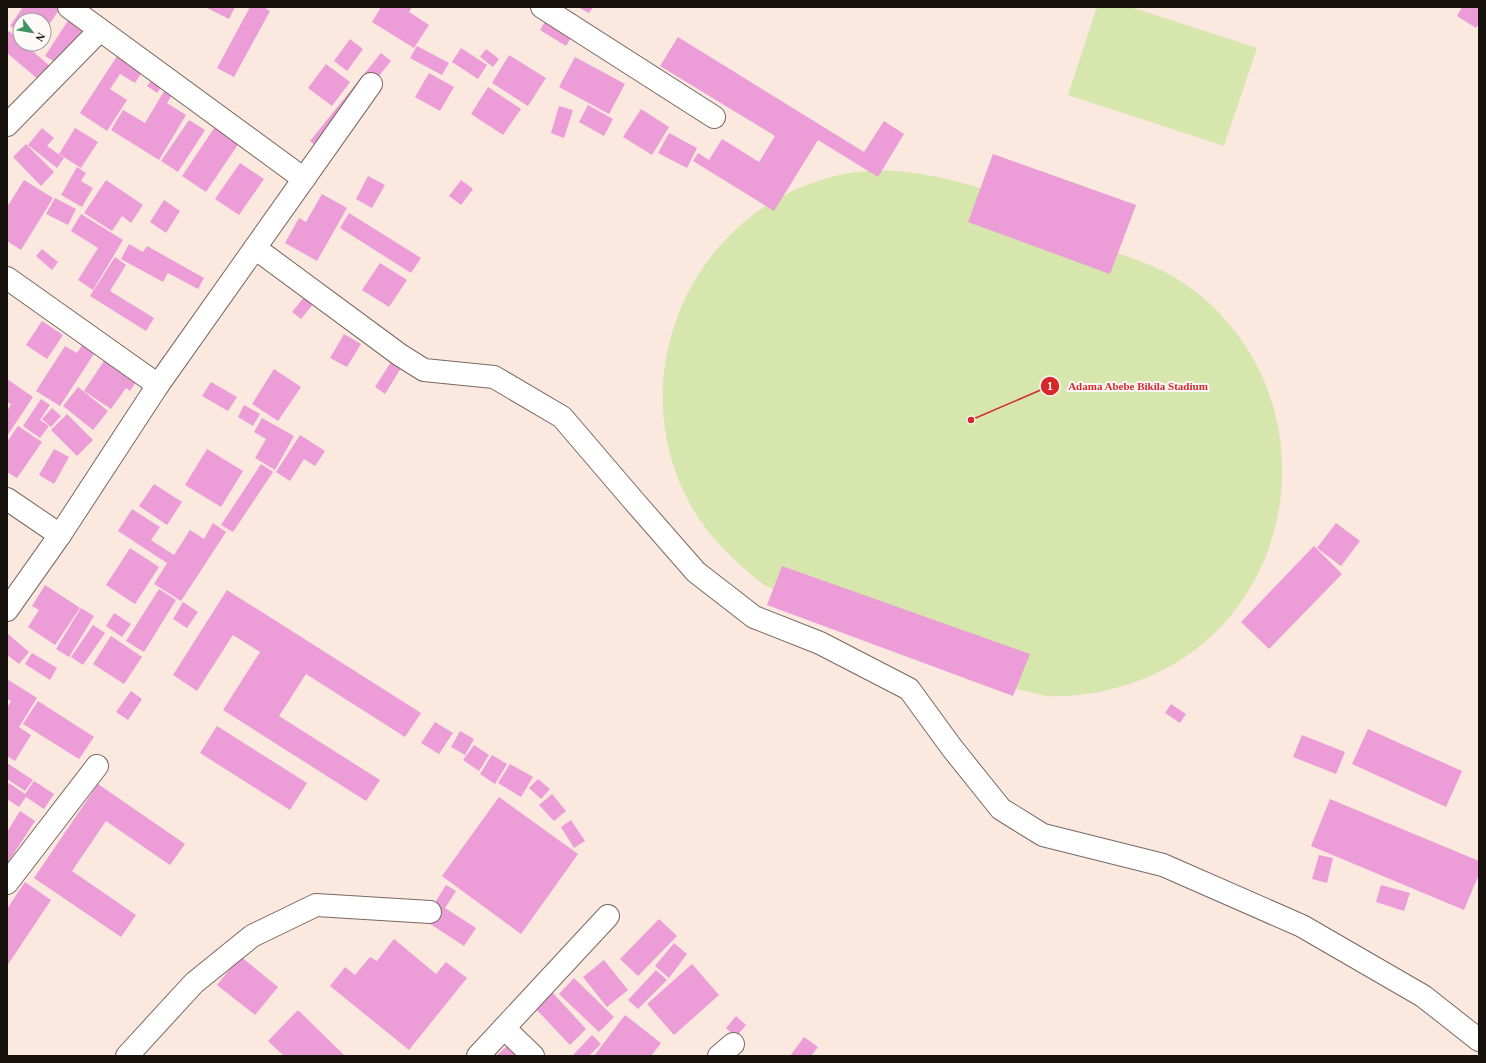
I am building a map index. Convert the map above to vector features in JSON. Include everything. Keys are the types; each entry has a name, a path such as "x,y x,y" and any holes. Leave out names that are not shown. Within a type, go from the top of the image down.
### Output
{"street":[{"path":"69,7 304,179"},
{"path":"542,7 714,117"},
{"path":"7,125 100,30"},
{"path":"7,610 60,535 158,385 371,84"},
{"path":"254,248 400,355 424,370 494,377 562,417 632,500 696,572 754,617 820,643 909,689 952,748 1001,809 1042,835 1163,865 1302,926 1422,996 1479,1040"},
{"path":"7,278 158,385"},
{"path":"7,499 60,535"},
{"path":"7,883 97,766"},
{"path":"127,1056 194,983 252,936 316,904 430,912"},
{"path":"478,1056 608,916"},
{"path":"504,1028 533,1056"}],"green space":[{"path":"1097,7 1131,7 1257,48 1224,146 1068,95"},
{"path":"993,154 1136,205 1118,253 1171,275 1209,302 1221,315 1255,362 1275,413 1282,467 1277,521 1259,572 1230,617 1189,654 1138,681 1101,692 1050,696 1016,689 764,585 733,559 698,518 691,506 670,455 663,402 668,350 684,301 711,257 747,220 792,191 844,174 862,171 896,171 930,175 981,188"}],"building":[{"path":"23,7 61,7 52,20 52,12 20,12"},
{"path":"205,7 235,7 229,19"},
{"path":"250,7 263,7 270,11 234,77 217,68"},
{"path":"381,7 412,7 409,12 429,25 414,48 372,22"},
{"path":"578,7 593,7 589,13"},
{"path":"1462,7 1479,7 1479,24 1476,28 1457,16"},
{"path":"551,11 578,26 566,46 540,30"},
{"path":"71,16 93,30 68,70 45,56 48,52 52,52 52,45"},
{"path":"9,31 12,34 12,52 33,52 56,71 45,85 7,53 7,34"},
{"path":"678,37 864,152 884,121 904,134 878,177 818,140 774,211 693,161 698,153 709,160 722,139 759,162 775,136 660,66"},
{"path":"350,39 363,49 347,71 334,61"},
{"path":"417,46 449,63 442,75 410,58"},
{"path":"461,48 487,65 478,79 452,62"},
{"path":"486,49 499,59 493,67 480,57"},
{"path":"121,50 146,66 135,83 120,74 110,89 127,100 107,131 80,113"},
{"path":"381,53 391,61 320,149 310,141"},
{"path":"509,55 546,78 528,106 492,83"},
{"path":"575,57 625,84 609,114 559,87"},
{"path":"326,64 350,82 332,106 308,88"},
{"path":"429,73 454,87 440,111 415,97"},
{"path":"156,74 166,80 157,93 147,86"},
{"path":"169,83 176,88 167,103 186,115 159,160 111,130 123,110 145,123"},
{"path":"488,87 521,109 503,135 471,114"},
{"path":"588,105 613,119 604,136 579,122"},
{"path":"559,106 573,110 564,138 551,133"},
{"path":"641,109 669,127 652,155 623,137"},
{"path":"189,120 205,130 178,172 161,161"},
{"path":"219,121 243,137 206,192 182,176"},
{"path":"42,128 54,138 47,146 64,158 57,168 28,145"},
{"path":"75,128 98,142 81,168 59,154"},
{"path":"669,133 697,148 687,168 658,153"},
{"path":"26,144 54,172 41,186 13,157"},
{"path":"993,154 1136,205 1110,274 968,222"},
{"path":"240,163 264,179 239,215 215,199"},
{"path":"77,167 86,173 81,181 93,188 82,207 61,195"},
{"path":"368,176 385,185 372,208 356,199"},
{"path":"24,180 53,198 21,250 7,241 7,207"},
{"path":"106,180 143,205 131,223 122,216 112,231 84,213"},
{"path":"461,180 473,189 461,205 449,196"},
{"path":"322,194 347,208 317,261 285,243 299,218 306,222"},
{"path":"55,198 76,209 68,225 46,214"},
{"path":"164,200 180,211 166,233 150,222"},
{"path":"349,213 421,258 411,273 340,228"},
{"path":"81,214 123,240 93,290 78,280 98,248 71,231"},
{"path":"129,244 143,252 147,246 204,278 198,289 168,273 163,282 121,259"},
{"path":"42,249 58,262 52,270 36,256"},
{"path":"115,257 126,265 110,291 154,318 146,331 90,296"},
{"path":"380,263 407,280 389,307 362,290"},
{"path":"305,296 314,303 301,319 292,312"},
{"path":"42,321 63,335 47,359 26,345"},
{"path":"91,332 103,340 60,406 36,391 65,346 77,353"},
{"path":"344,334 361,344 347,367 330,358"},
{"path":"114,346 146,367 130,391 126,388 111,409 84,391"},
{"path":"391,362 401,368 385,394 375,387"},
{"path":"274,369 301,387 278,421 252,404"},
{"path":"7,379 33,397 7,436 7,411 11,404 7,402"},
{"path":"211,382 237,397 228,411 202,396"},
{"path":"78,387 108,411 93,430 63,406"},
{"path":"41,399 50,405 40,420 49,426 40,438 23,426"},
{"path":"244,405 260,414 253,426 238,417"},
{"path":"52,408 61,416 51,427 42,419"},
{"path":"67,414 93,440 77,456 51,430"},
{"path":"262,418 294,436 275,470 255,458 266,439 254,432"},
{"path":"18,426 42,442 17,478 7,472 7,442"},
{"path":"300,435 325,451 315,466 304,459 290,481 276,472"},
{"path":"54,449 69,457 54,484 39,475"},
{"path":"207,449 243,471 221,507 185,485"},
{"path":"261,464 273,472 233,532 221,525"},
{"path":"154,484 182,502 167,525 139,506"},
{"path":"132,509 160,527 151,540 174,555 190,530 204,539 213,523 226,532 181,601 154,584 167,563 118,531"},
{"path":"1336,523 1360,541 1341,566 1317,548"},
{"path":"1314,546 1342,574 1269,649 1241,622"},
{"path":"130,548 159,567 135,604 106,585"},
{"path":"782,566 1030,654 1013,696 767,605"},
{"path":"45,585 80,608 55,645 28,627 39,610 32,606"},
{"path":"159,589 176,600 144,652 126,641"},
{"path":"227,590 421,713 405,737 306,674 279,716 380,780 366,801 223,710 260,652 233,635 197,691 173,675"},
{"path":"183,602 198,612 187,628 173,619"},
{"path":"81,608 94,616 69,657 56,649"},
{"path":"114,613 131,624 122,637 106,626"},
{"path":"93,625 105,633 83,665 71,657"},
{"path":"7,633 29,652 19,664 7,655"},
{"path":"111,636 142,657 124,684 93,664"},
{"path":"32,653 57,668 50,680 25,664"},
{"path":"7,679 37,698 19,727 31,735 15,761 7,756 7,708 11,701 7,699"},
{"path":"131,691 142,699 128,720 116,712"},
{"path":"38,701 94,737 79,759 23,724"},
{"path":"1171,704 1186,714 1180,723 1165,713"},
{"path":"435,722 453,733 439,754 421,743"},
{"path":"217,726 307,783 290,810 200,753"},
{"path":"1368,729 1462,771 1446,807 1352,764"},
{"path":"460,731 474,739 465,755 451,747"},
{"path":"1302,735 1345,752 1336,774 1293,757"},
{"path":"474,745 489,755 479,771 463,760"},
{"path":"492,755 507,764 495,784 480,774"},
{"path":"7,763 33,780 25,791 7,779"},
{"path":"510,764 533,777 521,797 498,783"},
{"path":"538,779 550,789 541,799 529,788"},
{"path":"34,781 54,794 44,809 26,797 19,807 7,799 7,785 9,783 25,794"},
{"path":"98,784 185,844 170,865 106,821 72,871 136,915 121,937 34,878"},
{"path":"552,794 566,811 554,821 539,805"},
{"path":"499,797 578,854 521,934 442,876"},
{"path":"1330,799 1479,861 1479,874 1464,910 1311,846"},
{"path":"20,811 35,821 7,864 7,832"},
{"path":"571,820 585,841 574,848 561,827"},
{"path":"1319,855 1333,858 1327,883 1312,879"},
{"path":"25,882 51,900 7,966 7,909"},
{"path":"446,885 456,891 445,908 476,928 464,946 424,920"},
{"path":"1381,885 1410,893 1404,911 1376,902"},
{"path":"659,919 677,936 638,976 620,959"},
{"path":"394,939 436,974 446,962 467,978 409,1050 330,986 345,967 355,975 370,957 377,961"},
{"path":"674,943 687,954 669,978 655,966"},
{"path":"240,956 278,987 255,1015 217,985"},
{"path":"604,960 628,990 607,1007 583,977"},
{"path":"692,964 719,995 674,1035 647,1004"},
{"path":"656,970 667,980 638,1009 628,1000"},
{"path":"574,978 614,1017 599,1032 559,994"},
{"path":"552,992 586,1029 570,1045 535,1008"},
{"path":"298,1010 345,1056 284,1056 268,1041"},
{"path":"625,1015 661,1043 651,1056 594,1056"},
{"path":"736,1016 746,1025 736,1037 726,1028"},
{"path":"592,1035 601,1044 589,1056 574,1056 573,1055"},
{"path":"804,1037 818,1047 811,1056 790,1056"},
{"path":"507,1046 516,1056 496,1056"}],"place":[{"name":"Adama Abebe Bikila Stadium","path":"971,420"}]}
